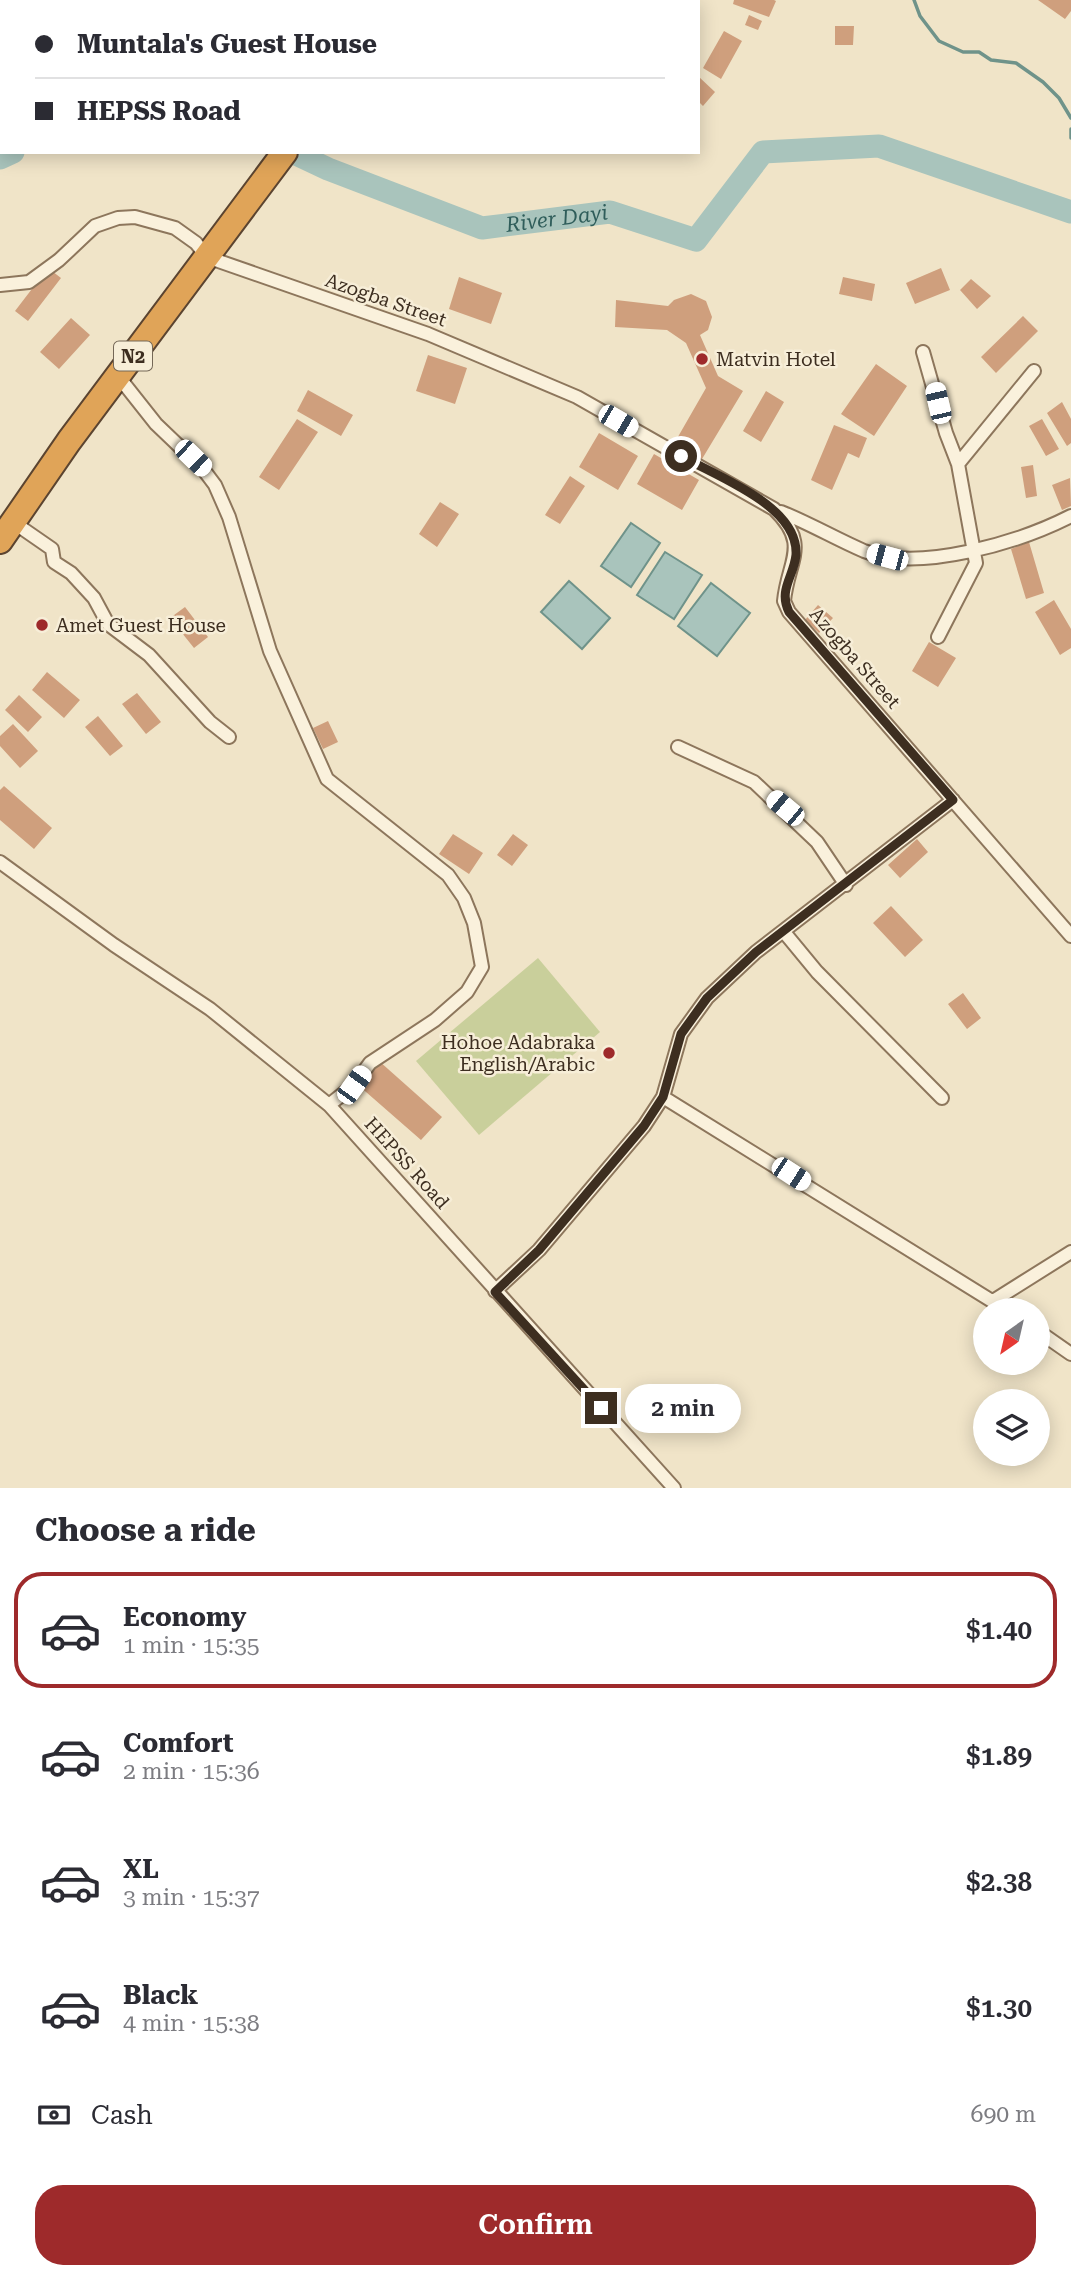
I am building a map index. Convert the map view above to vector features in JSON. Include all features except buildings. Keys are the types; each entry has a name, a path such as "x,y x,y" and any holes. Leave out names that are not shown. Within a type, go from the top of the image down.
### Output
{"highway":[{"name":"N2","path":"6,531 283,154"}],"street":[{"path":"0,285 29,282 59,260 95,226 118,218 135,217 175,228 197,243 206,257"},
{"name":"Azogba Street","path":"206,257 428,334 577,397 774,509 788,522 795,539 796,557 784,601 789,612 1071,936"},
{"path":"923,352 958,464 975,569 938,637"},
{"path":"958,464 1034,371"},
{"path":"118,376 156,424 204,469 215,485 229,517 270,651 327,779 448,875 464,898 474,923 482,968 467,992 435,1020 370,1063 354,1085 329,1105"},
{"path":"774,509 864,551 887,557 913,558 1003,545 1071,516"},
{"path":"6,531 52,549 54,562 71,573 94,598 108,624 149,655 210,722 229,737"},
{"path":"678,747 754,782 817,842 846,885"},
{"path":"495,1292 546,1242 616,1160 663,1097 681,1034 696,1012 727,977 953,800"},
{"name":"HEPSS Road","path":"0,862 114,945 210,1009 329,1105 674,1488"},
{"path":"784,932 817,972 942,1098"},
{"path":"663,1097 988,1298"},
{"path":"998,1298 1071,1252"},
{"path":"1050,1339 1071,1354"}],"green space":[{"path":"538,958 600,1032 479,1135 416,1061"}],"water":[{"path":"631,523 660,543 631,587 601,566"},
{"path":"665,552 702,575 674,619 637,595"},
{"path":"569,581 610,618 582,649 541,612"},
{"path":"711,583 750,613 717,656 678,626"}],"waterway":[{"path":"914,0 920,16 939,41 963,52 979,52 991,60 1016,63 1043,82 1059,98 1071,118"},
{"path":"1071,129 1071,138"},
{"name":"River Dayi","path":"296,154 328,169 482,228 610,212 696,240 763,152 879,146 1071,212"},
{"name":"River Dayi","path":"0,158 9,154"}],"place":[{"name":"Matvin Hotel","path":"702,359"},
{"name":"Amet Guest House","path":"42,625"},
{"name":"Hohoe Adabraka English/Arabic","path":"609,1053"}],"route":[{"path":"601,1408 495,1292 539,1250 644,1126 663,1097 681,1034 707,998 756,952 953,800 789,612 784,601 785,589 796,557 795,539 788,522 774,509 681,456"}]}
